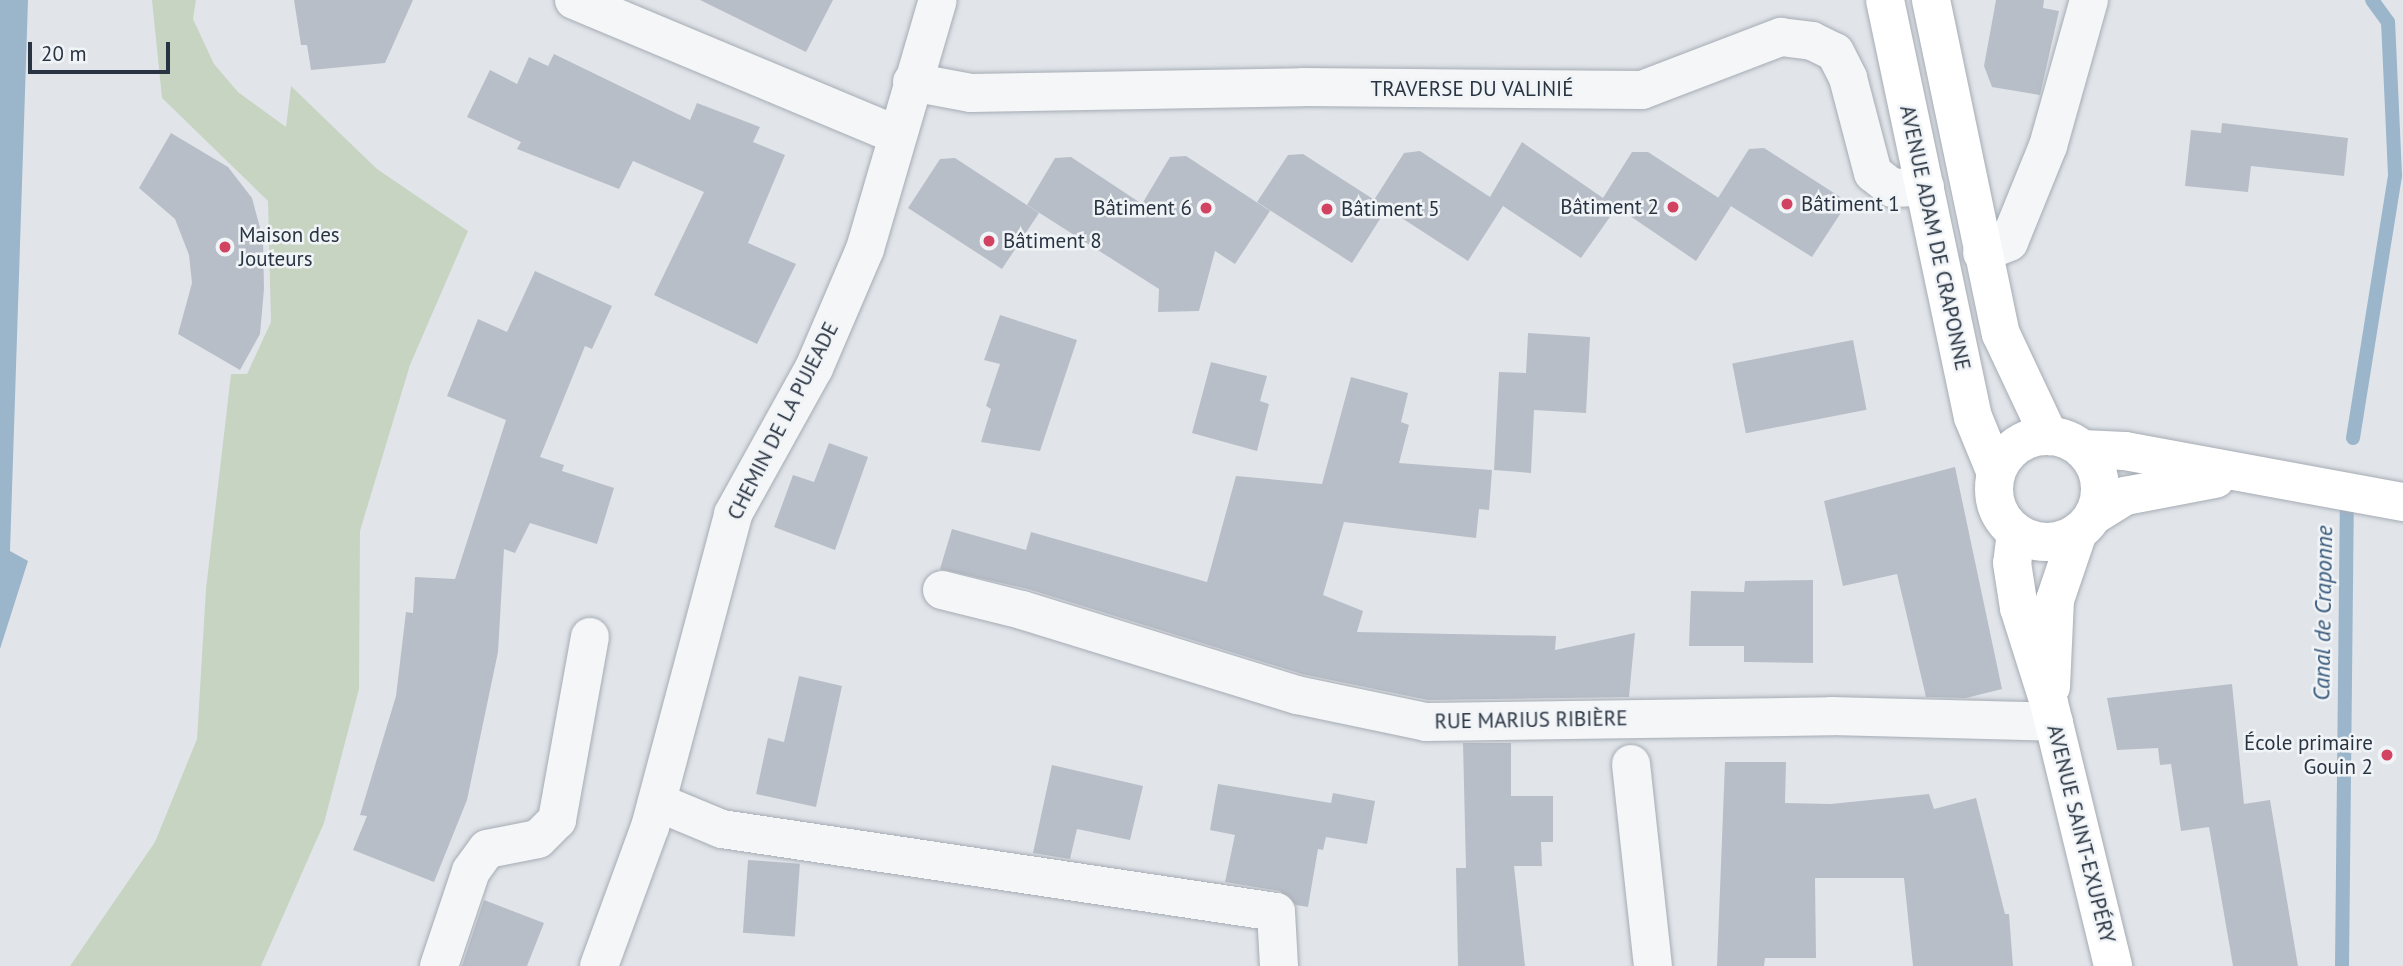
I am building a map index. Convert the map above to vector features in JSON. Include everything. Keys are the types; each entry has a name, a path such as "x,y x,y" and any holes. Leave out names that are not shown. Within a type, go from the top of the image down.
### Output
{"main road":[{"name":"AVENUE ADAM DE CRAPONNE","path":"1885,0 1973,417 1996,472"},
{"name":"AVENUE ADAM DE CRAPONNE","path":"1931,0 2001,334 2066,442"},
{"path":"2051,712 2055,600 2086,524 2100,481 2066,442"},
{"path":"2245,477 2175,483 2125,496 2086,524 2047,542 2016,533 1996,506 1996,472 2016,445 2066,442 2124,451 2245,477 2403,502"},
{"path":"2016,533 2011,563 2019,608 2051,712"},
{"name":"AVENUE SAINT-EXUPÉRY","path":"2051,712 2113,966"}],"street":[{"path":"574,0 897,135"},
{"name":"CHEMIN DE LA PUJEADE","path":"599,966 657,802 733,514 814,368 865,249 938,0"},
{"path":"1982,253 2009,242 2048,146 2089,0"},
{"name":"TRAVERSE DU VALINIÉ","path":"912,82 971,93 1303,87 1642,90 1781,37 1812,41 1835,52 1847,78 1873,173 1892,188 1925,187"},
{"name":"RUE MARIUS RIBIÈRE","path":"942,590 1022,610 1297,695 1426,722 2051,712"},
{"path":"439,966 471,872 487,849 538,839 557,820 590,637"},
{"path":"1631,765 1653,966"},
{"path":"657,802 722,829 1276,912 1279,966"}],"green space":[{"path":"152,0 196,0 193,19 214,64 238,92 286,127 291,86 377,169 468,231 410,365 360,531 359,689 324,823 261,966 70,966 155,842 197,739 206,589 231,374 247,374 271,322 268,201 162,98"}],"water":[{"path":"0,0 28,0 10,551 28,561 0,649"}],"building":[{"path":"294,0 413,0 385,63 311,70 307,45 301,45"},
{"path":"700,0 833,0 806,52"},
{"path":"1996,0 2044,0 2043,8 2059,11 2040,95 1992,87 1984,66"},
{"path":"554,54 690,120 697,103 760,127 753,142 785,155 748,243 796,264 757,344 654,295 704,192 633,161 619,189 517,149 521,142 467,117 490,70 517,84 529,57 548,66"},
{"path":"2222,123 2348,138 2344,176 2251,166 2248,192 2185,186 2191,130 2221,133"},
{"name":"Maison des Jouteurs","path":"171,133 228,167 252,198 263,239 264,289 260,334 240,370 178,334 192,283 189,255 175,219 139,188"},
{"path":"1522,142 1603,198 1632,152 1648,152 1731,206 1696,261 1617,207 1581,258 1503,206 1468,261 1374,200 1404,153 1420,151 1490,197"},
{"name":"Bâtiment 1","path":"1764,148 1848,202 1812,257 1718,198 1749,149"},
{"name":"Bâtiment 5","path":"1303,154 1387,208 1352,263 1257,202 1288,155"},
{"path":"1186,156 1270,211 1235,264 1215,251 1199,311 1158,312 1159,289 1027,205 1055,158 1071,157 1142,204 1170,157"},
{"name":"Bâtiment 8","path":"955,158 1039,213 1002,269 908,208 940,159"},
{"path":"535,271 612,306 592,349 585,346 540,457 564,465 562,471 614,488 597,544 530,523 515,553 504,549 498,652 467,800 434,882 353,850 367,816 360,815 396,696 406,612 413,613 415,577 455,579 506,420 447,396 478,319 507,332"},
{"path":"1000,315 1077,340 1040,451 981,442 991,409 986,406 1000,364 984,360"},
{"path":"1528,333 1590,337 1586,413 1534,410 1531,473 1494,470 1499,372 1526,373"},
{"path":"1853,340 1867,410 1746,433 1732,363"},
{"path":"1211,362 1267,376 1260,401 1269,404 1257,451 1192,433"},
{"path":"1351,377 1408,393 1401,422 1409,425 1399,463 1492,470 1489,510 1479,509 1476,538 1344,522 1323,595 1363,611 1357,632 1556,636 1555,650 1635,633 1629,697 1428,700 1302,674 1028,589 940,569 952,529 1026,550 1031,532 1207,582 1236,476 1322,484"},
{"path":"829,443 868,457 835,550 774,527 793,475 814,482"},
{"path":"1955,467 2002,689 1966,698 1926,697 1897,574 1843,586 1824,501"},
{"path":"1813,580 1813,663 1744,662 1744,646 1689,646 1691,591 1744,592 1745,581"},
{"path":"799,676 842,686 816,807 756,794 768,738 784,742"},
{"path":"2232,684 2244,804 2270,800 2298,966 2233,966 2209,827 2181,831 2171,764 2160,765 2158,748 2117,750 2107,698"},
{"path":"1463,743 1511,743 1511,796 1553,796 1553,842 1541,842 1542,866 1514,866 1525,966 1458,966 1456,868 1466,868"},
{"path":"1725,762 1786,762 1785,803 1831,804 1929,794 1934,809 1976,798 2005,914 2009,914 2013,966 1913,966 1904,878 1815,878 1816,958 1765,958 1764,966 1717,966"},
{"path":"1052,765 1143,786 1130,840 1077,829 1070,859 1033,853"},
{"path":"1218,784 1331,803 1333,793 1375,801 1367,844 1326,837 1323,850 1318,849 1308,907 1296,905 1280,891 1225,882 1235,835 1210,830"},
{"path":"748,860 800,864 795,936 743,933"},
{"path":"484,900 544,923 527,966 462,966"}],"waterway":[{"name":"Canal de Craponne","path":"2353,438 2395,175 2388,22 2372,0"},
{"name":"Canal de Craponne","path":"2342,966 2347,512"}],"place":[{"name":"Bâtiment 1","path":"1787,204"},
{"name":"Bâtiment 2","path":"1673,207"},
{"name":"Bâtiment 6","path":"1206,208"},
{"name":"Bâtiment 5","path":"1327,209"},
{"name":"Bâtiment 8","path":"989,241"},
{"name":"Maison des Jouteurs","path":"225,247"},
{"name":"École primaire Gouin 2","path":"2387,755"}]}
